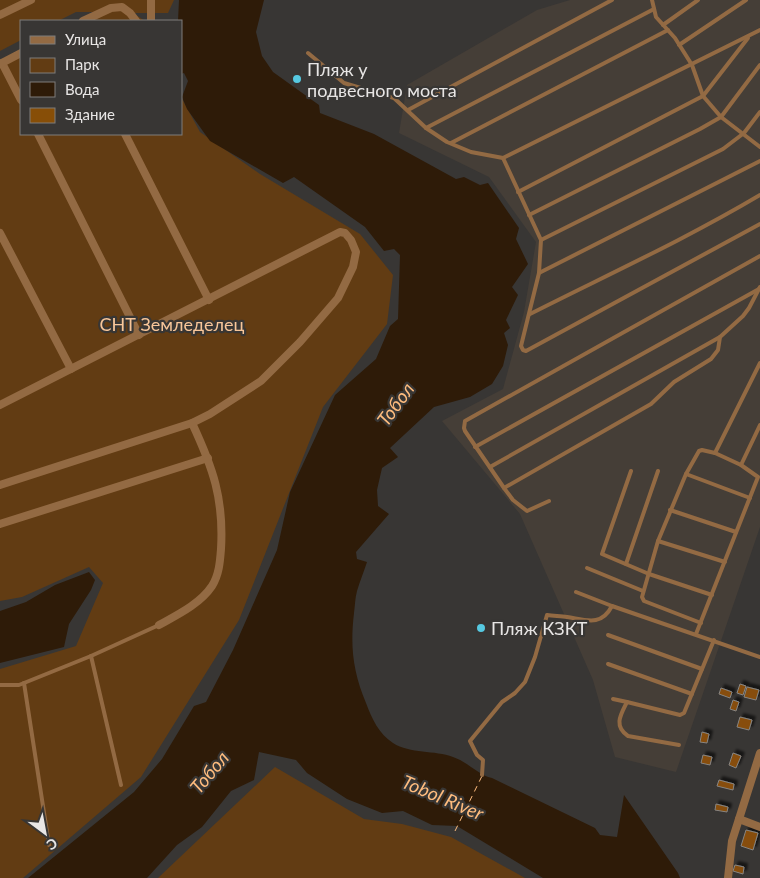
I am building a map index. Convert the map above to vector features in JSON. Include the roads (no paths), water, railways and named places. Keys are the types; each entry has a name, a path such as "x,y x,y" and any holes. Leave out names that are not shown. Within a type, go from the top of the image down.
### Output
{"street":[{"path":"0,15 30,0"},
{"path":"151,0 151,20"},
{"path":"84,20 111,8 122,7 135,20"},
{"path":"20,54 1,63 20,98"},
{"path":"39,135 139,335"},
{"path":"126,135 209,300"},
{"path":"0,485 192,423 210,414 261,381 300,342 338,298 346,284 355,260 356,252 354,245 345,233 340,232 209,300 1,403"},
{"path":"0,233 71,369"},
{"path":"159,624 199,600 212,586 220,567 222,518 218,496 208,458 192,423"},
{"path":"0,524 208,458"},
{"path":"728,878 732,841 760,752"},
{"path":"739,820 760,827"}],"lane":[{"path":"408,110 612,0"},
{"path":"652,0 656,17 668,30 692,65 703,96 721,117 760,147"},
{"path":"663,24 698,0"},
{"path":"679,45 746,0"},
{"path":"426,128 654,8"},
{"path":"450,144 668,30"},
{"path":"308,53 344,83 394,98 426,128 450,144 471,152 503,158 760,30"},
{"path":"518,192 703,96 749,36"},
{"path":"529,215 721,117 760,65"},
{"path":"541,240 723,149 744,134 760,112"},
{"path":"503,158 541,240 539,273 521,346 522,350 526,351 760,224"},
{"path":"539,273 760,161"},
{"path":"530,314 727,214 760,194"},
{"path":"549,501 527,511 513,500 475,447 464,428 465,421 760,256"},
{"path":"475,447 760,288"},
{"path":"490,467 720,337 743,316 760,288"},
{"path":"504,488 651,404 674,382 712,360 718,350 720,337"},
{"path":"715,453 760,363"},
{"path":"741,465 760,425"},
{"path":"696,634 701,623 758,477 741,465 715,453 702,450 686,474 670,510 658,541 642,596 644,600 701,623"},
{"path":"631,471 602,554 649,574 712,595"},
{"path":"626,564 658,471"},
{"path":"686,474 750,498"},
{"path":"670,510 736,532"},
{"path":"658,541 725,562"},
{"path":"587,568 643,591"},
{"path":"576,592 760,657"},
{"path":"482,775 483,760 477,754 470,741 502,702 515,693 525,682 535,657 547,615 568,617 587,622 603,617 612,606"},
{"path":"0,685 19,685 91,656 159,624"},
{"path":"608,635 702,669"},
{"path":"613,700 680,715 684,713 714,640"},
{"path":"91,656 121,785"},
{"path":"608,664 692,694"},
{"path":"24,683 49,845"},
{"path":"627,702 618,725 622,732 628,736 679,745"}],"water":[{"path":"179,0 264,0 256,32 262,56 273,72 319,105 320,113 374,134 456,179 464,177 480,185 488,183 519,228 516,239 528,264 512,287 518,295 506,320 510,328 504,333 508,345 503,366 492,384 470,397 434,407 390,448 398,457 382,468 377,490 378,506 389,514 356,552 357,559 367,562 355,599 352,637 355,670 376,726 393,743 407,749 446,755 458,759 482,774 595,828 600,835 617,837 624,795 680,878 543,878 457,826 432,825 403,811 382,813 347,799 307,773 296,760 259,752 254,780 231,791 202,827 177,845 147,878 28,878 134,792 162,759 194,706 206,702 233,650 277,550 290,492 335,395 376,359 390,326 398,319 400,255 394,249 384,251 365,227 294,177 283,183 210,141 187,109 182,97 188,81 184,73 182,74 182,20 178,20"},
{"path":"89,572 95,580 91,590 69,624 64,647 0,663 0,611 26,602 55,585"}],"place":[{"name":"Пляж у подвесного моста","path":"297,79"},
{"name":"Пляж КЗКТ","path":"481,628"}],"park label":[{"name":"СНТ Земледелец","path":"172,324"}],"water label":[{"name":"Тобол","path":"395,404"},
{"name":"Тобол","path":"209,772"},
{"name":"Tobol River","path":"443,797"}]}
